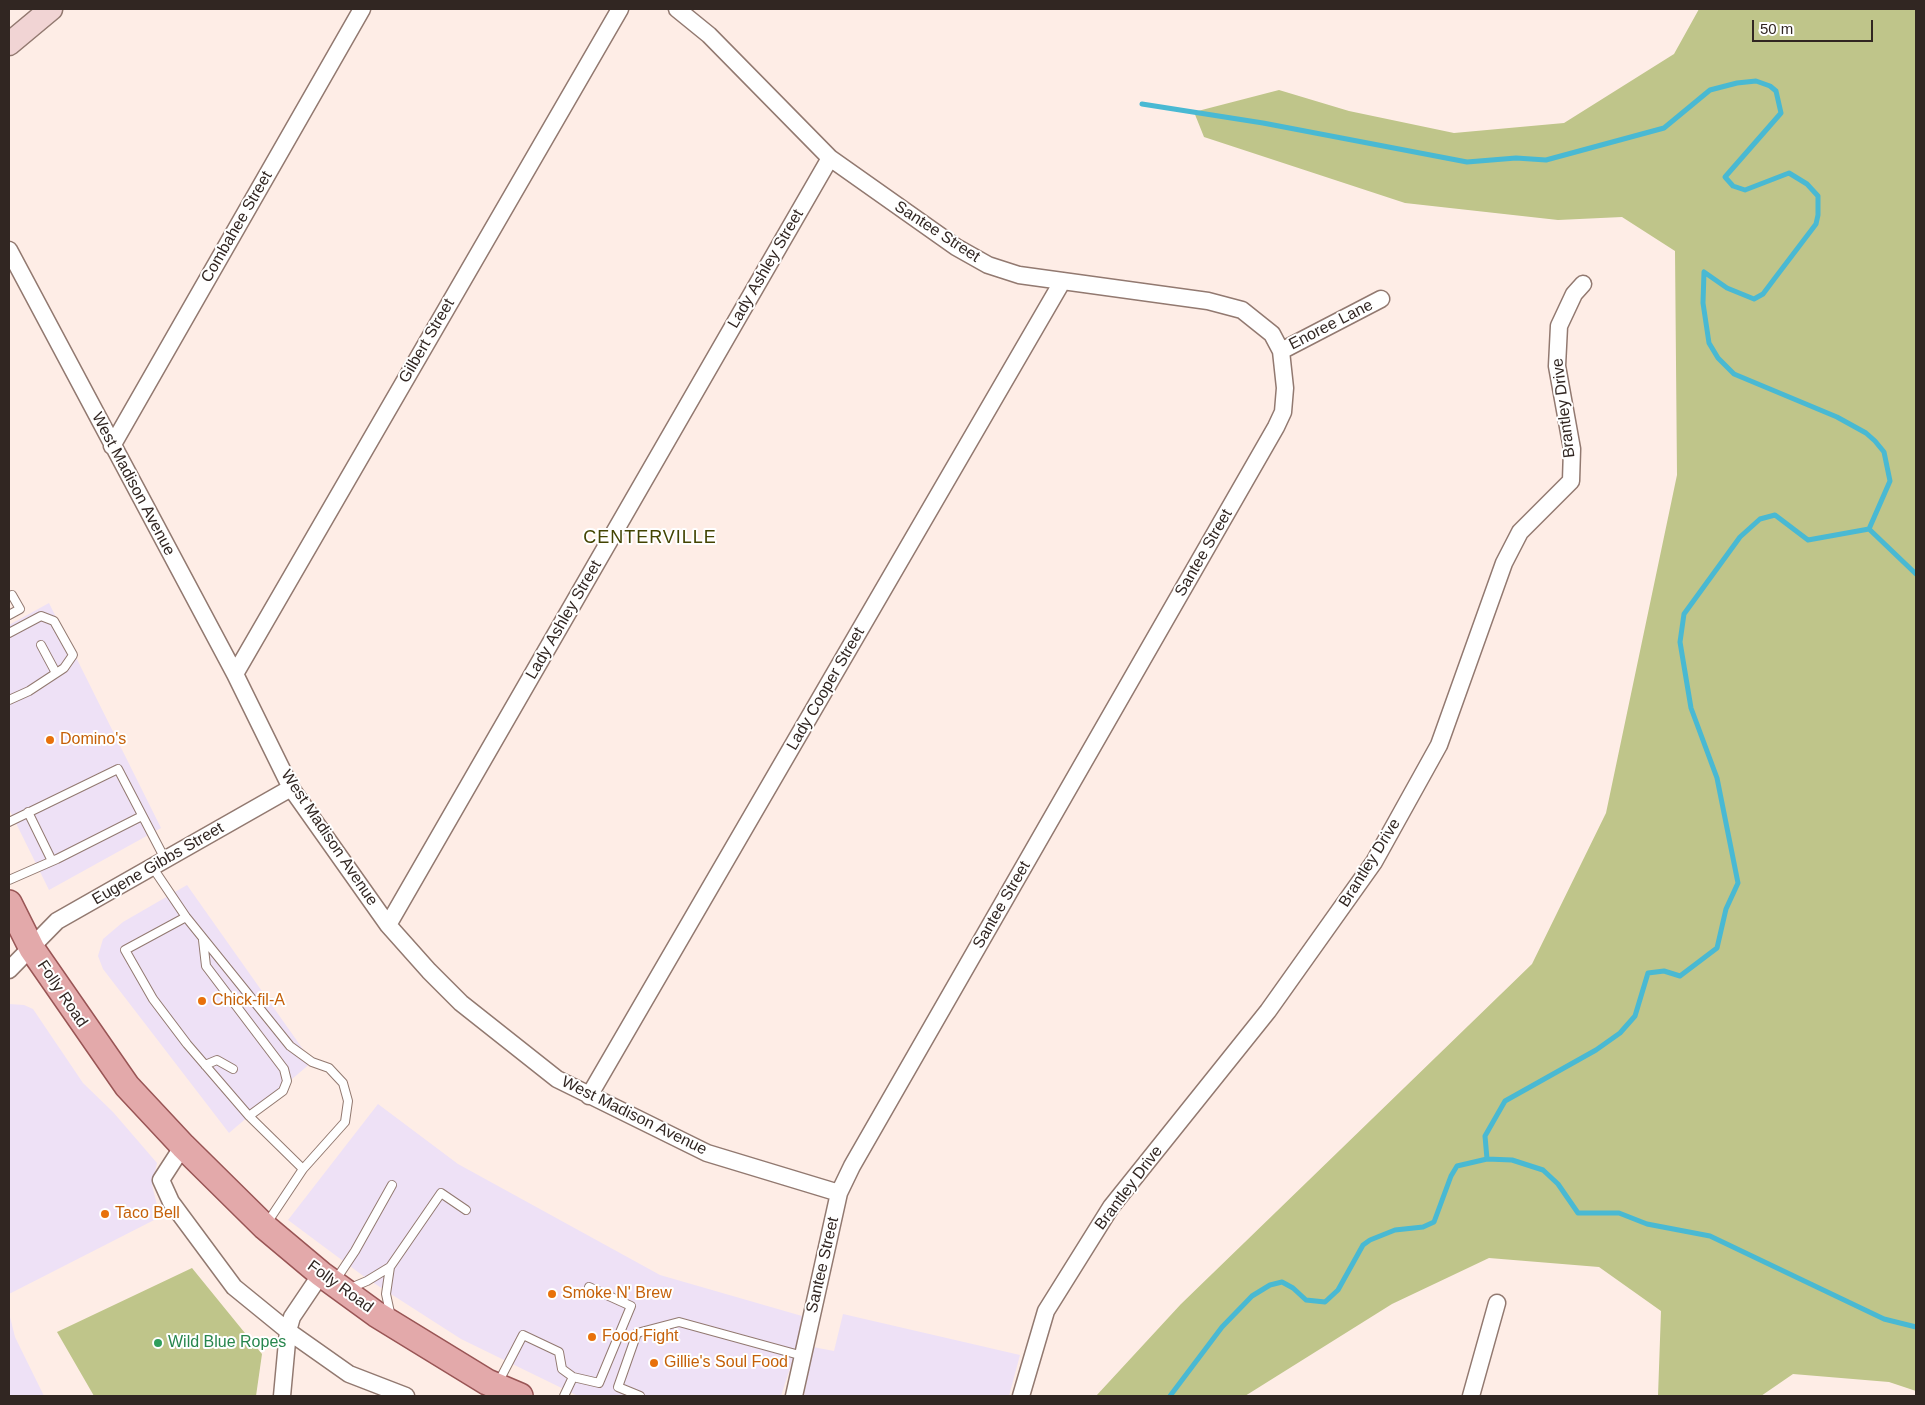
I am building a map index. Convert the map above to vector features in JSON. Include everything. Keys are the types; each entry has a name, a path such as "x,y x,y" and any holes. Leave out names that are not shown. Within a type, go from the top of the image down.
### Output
{"main road":[{"name":"Folly Road","path":"9,903 32,948 127,1086 183,1146 265,1226 333,1282 392,1324 443,1356 497,1386 520,1396"}],"street":[{"path":"9,44 52,9"},
{"name":"Combahee Street","path":"112,446 362,9"},
{"name":"Gilbert Street","path":"235,674 620,9"},
{"name":"Santee Street","path":"677,9 709,35 830,158 936,235 988,265 1018,275 1208,301 1242,310 1272,334 1280,351 1285,388 1283,412 1276,427 852,1166 839,1193 794,1396"},
{"name":"Lady Ashley Street","path":"388,925 830,158"},
{"name":"West Madison Avenue","path":"9,250 235,674 291,788 388,925 429,971 483,1022 557,1079 706,1154 839,1193"},
{"name":"Lady Cooper Street","path":"589,1096 1062,282"},
{"name":"Brantley Drive","path":"1022,1396 1046,1311 1111,1206 1268,1011 1363,878 1374,862 1438,745 1504,563 1520,532 1571,481 1572,449 1557,366 1559,326 1574,294 1583,284"},
{"name":"Enoree Lane","path":"1280,351 1381,299"},
{"name":"Eugene Gibbs Street","path":"9,970 57,921 291,788"},
{"path":"183,1146 161,1180 171,1202 234,1287 288,1331 350,1374 406,1396"},
{"path":"282,1396 288,1331 292,1316 333,1282"},
{"path":"1471,1396 1497,1303"}],"lane":[{"path":"9,615 20,609 12,595"},
{"path":"9,633 41,616 54,621 73,655 64,668 29,691 9,700"},
{"path":"41,645 56,673"},
{"path":"9,822 118,769 142,816 159,864 186,917 290,1046 312,1062 329,1068 343,1083 348,1101 345,1122 303,1169 265,1226"},
{"path":"28,812 52,861"},
{"path":"9,880 52,861 142,816"},
{"path":"186,917 125,950 152,999 249,1116 303,1169"},
{"path":"203,939 206,966 284,1070 287,1080 283,1091 264,1103 249,1116"},
{"path":"206,1065 217,1060 233,1069"},
{"path":"333,1282 356,1251 392,1185"},
{"path":"333,1282 368,1281 390,1267 441,1193 466,1210"},
{"path":"390,1267 386,1294 392,1324"},
{"path":"497,1386 523,1335 559,1352 562,1369 573,1378 599,1383 631,1306 589,1287"},
{"path":"640,1396 618,1387 636,1332 679,1322 803,1356"},
{"path":"564,1396 573,1378"}],"shaded area":[{"path":"49,603 161,828 49,890 9,809 9,625"},
{"path":"187,885 312,1062 229,1133 103,969 98,956 103,939 123,922"},
{"path":"9,1004 24,1005 33,1009 83,1083 113,1112 157,1163 152,1185 160,1217 9,1294"},
{"path":"378,1104 458,1164 660,1275 802,1316 799,1340 781,1396 578,1396 461,1339 366,1278 288,1220"},
{"path":"9,1313 15,1337 44,1396 9,1396"},
{"path":"843,1314 1020,1355 1009,1396 804,1396 813,1347 834,1351"}],"green space":[{"path":"1699,9 1916,9 1916,1391 1889,1382 1793,1374 1761,1396 1658,1396 1661,1311 1599,1267 1489,1258 1392,1304 1245,1396 1096,1396 1181,1304 1532,964 1606,813 1677,475 1675,251 1622,217 1558,220 1405,203 1204,137 1194,112 1279,90 1349,111 1454,133 1564,123 1674,54"},
{"name":"Wild Blue Ropes","path":"192,1268 262,1354 256,1396 94,1396 57,1332"}],"waterway":[{"path":"1142,104 1263,123 1467,162 1516,158 1546,160 1664,128 1710,90 1737,83 1756,81 1770,86 1776,91 1781,113 1725,177 1733,186 1745,190 1789,173 1807,184 1818,196 1816,224 1763,294 1754,299 1727,288 1704,272 1703,303 1709,343 1718,358 1734,374 1837,417 1866,433 1875,441 1884,452 1890,481 1869,529"},
{"path":"1487,1159 1485,1136 1505,1101 1596,1050 1620,1033 1635,1016 1648,973 1664,971 1680,976 1717,948 1726,909 1738,883 1717,778 1691,708 1680,642 1684,614 1740,537 1760,519 1775,515 1808,540 1869,529"},
{"path":"1869,529 1916,574"},
{"path":"1170,1396 1222,1327 1252,1296 1270,1285 1282,1282 1293,1288 1306,1300 1325,1302 1338,1290 1363,1245 1370,1240 1395,1230 1423,1227 1434,1222 1451,1176 1457,1166 1487,1159 1512,1160 1543,1170 1558,1184 1578,1213 1619,1213 1647,1224 1710,1236 1884,1319 1916,1327"}],"place":[{"name":"Domino's","path":"50,740"},
{"name":"Chick-fil-A","path":"202,1001"},
{"name":"Taco Bell","path":"105,1214"},
{"name":"Smoke N' Brew","path":"552,1294"},
{"name":"Food Fight","path":"592,1337"},
{"name":"Wild Blue Ropes","path":"158,1343"},
{"name":"Gillie's Soul Food","path":"654,1363"}],"district":[{"name":"CENTERVILLE","path":"650,538"}]}
